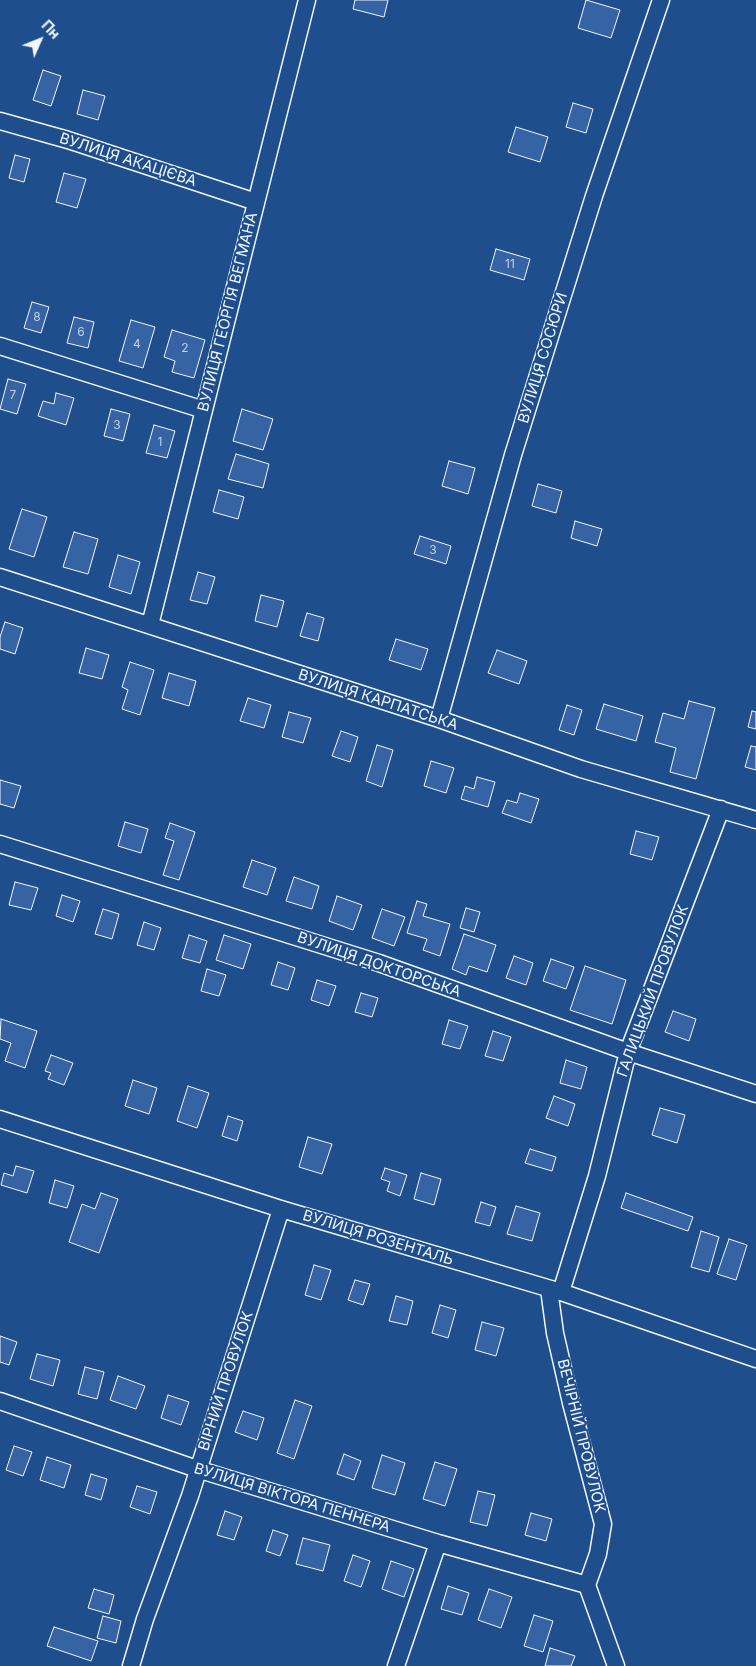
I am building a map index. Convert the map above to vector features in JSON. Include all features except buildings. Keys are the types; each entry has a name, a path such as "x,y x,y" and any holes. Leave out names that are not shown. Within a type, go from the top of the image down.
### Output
{"street":[{"name":"ВУЛИЦЯ ГЕОРГІЯ ВЕГМАНА","path":"150,625 307,0"},
{"name":"ВУЛИЦЯ СОСЮРИ","path":"438,719 513,455 594,196 661,0"},
{"name":"ВУЛИЦЯ АКАЦІЄВА","path":"0,121 68,140 256,202"},
{"path":"0,346 204,410"},
{"name":"ВУЛИЦЯ КАРПАТСЬКА","path":"0,577 438,719 581,769 756,820"},
{"name":"ГАЛИЦЬКИЙ ПРОВУЛОК","path":"555,1290 597,1176 628,1052 721,809"},
{"name":"ВУЛИЦЯ ДОКТОРСЬКА","path":"0,844 379,963 628,1052 756,1094"},
{"name":"ВУЛИЦЯ РОЗЕНТАЛЬ","path":"0,1119 281,1209 555,1290 756,1359"},
{"name":"ВІРНИЙ ПРОВУЛОК","path":"131,1666 281,1209"},
{"name":"ВЕЧІРНІЙ ПРОВУЛОК","path":"555,1290 555,1333 571,1403 603,1524 598,1554 586,1585"},
{"name":"ВУЛИЦЯ ВІКТОРА ПЕННЕРА","path":"0,1401 197,1469 438,1543 586,1585"},
{"path":"396,1666 438,1543"},
{"path":"586,1585 616,1666"}]}
